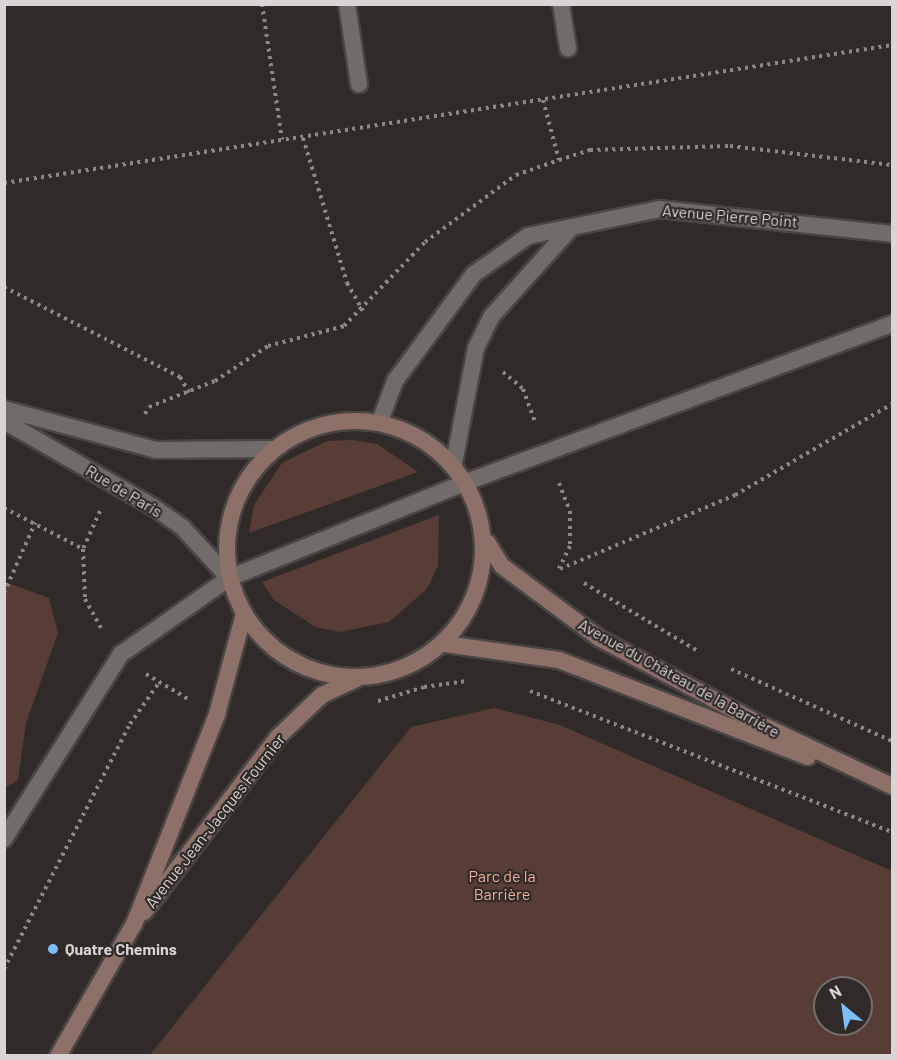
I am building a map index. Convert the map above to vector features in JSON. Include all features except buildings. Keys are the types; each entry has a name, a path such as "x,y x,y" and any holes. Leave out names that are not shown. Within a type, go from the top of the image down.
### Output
{"main road":[{"path":"454,463 418,434 380,421 350,418 322,423 272,449 242,487 227,538 230,578 244,614 266,642 290,660 318,672 356,678 403,670 445,644 477,595 486,542"},
{"name":"Avenue du Château de la Barrière","path":"454,463 486,542 502,566 598,638 760,724 892,787"},
{"name":"Avenue Jean-Jacques Fournier","path":"134,924 217,714 244,614"},
{"name":"Avenue du Château de la Barrière","path":"445,644 559,660 892,787"},
{"name":"Avenue Jean-Jacques Fournier","path":"58,1056 134,924 278,737 322,695 356,678"}],"street":[{"path":"347,4 359,84"},
{"path":"561,4 568,48"},
{"name":"Avenue Pierre Point","path":"380,421 395,381 474,273 528,237 659,209 892,234"},
{"path":"454,463 471,369 491,317 570,229"},
{"path":"4,839 121,654 230,578 464,483 892,324"},
{"path":"4,409 156,450 272,449"},
{"name":"Rue de Paris","path":"4,421 160,512 230,578"}],"path":[{"path":"262,4 282,141"},
{"path":"4,183 892,45"},
{"path":"543,100 559,160"},
{"path":"303,138 347,283 363,311"},
{"path":"4,286 180,377 190,394"},
{"path":"569,575 560,569 735,495 892,404"},
{"path":"4,508 83,549 104,501"},
{"path":"4,593 35,523"},
{"path":"579,581 707,657"},
{"path":"728,668 892,741"},
{"path":"371,704 424,687 473,681"},
{"path":"4,969 147,700 158,684 194,703"},
{"path":"523,688 892,832"}],"green space":[{"path":"352,440 377,444 418,472 249,533 254,505 282,463 327,441"},
{"path":"439,515 438,566 427,589 389,622 340,632 315,627 274,600 262,582"},
{"path":"5,582 49,598 58,633 26,723 18,780 5,788"},
{"name":"Parc de la Barrière","path":"494,708 560,725 892,871 892,1055 150,1055 411,727"}],"place":[{"name":"Quatre Chemins","path":"53,949"}]}
